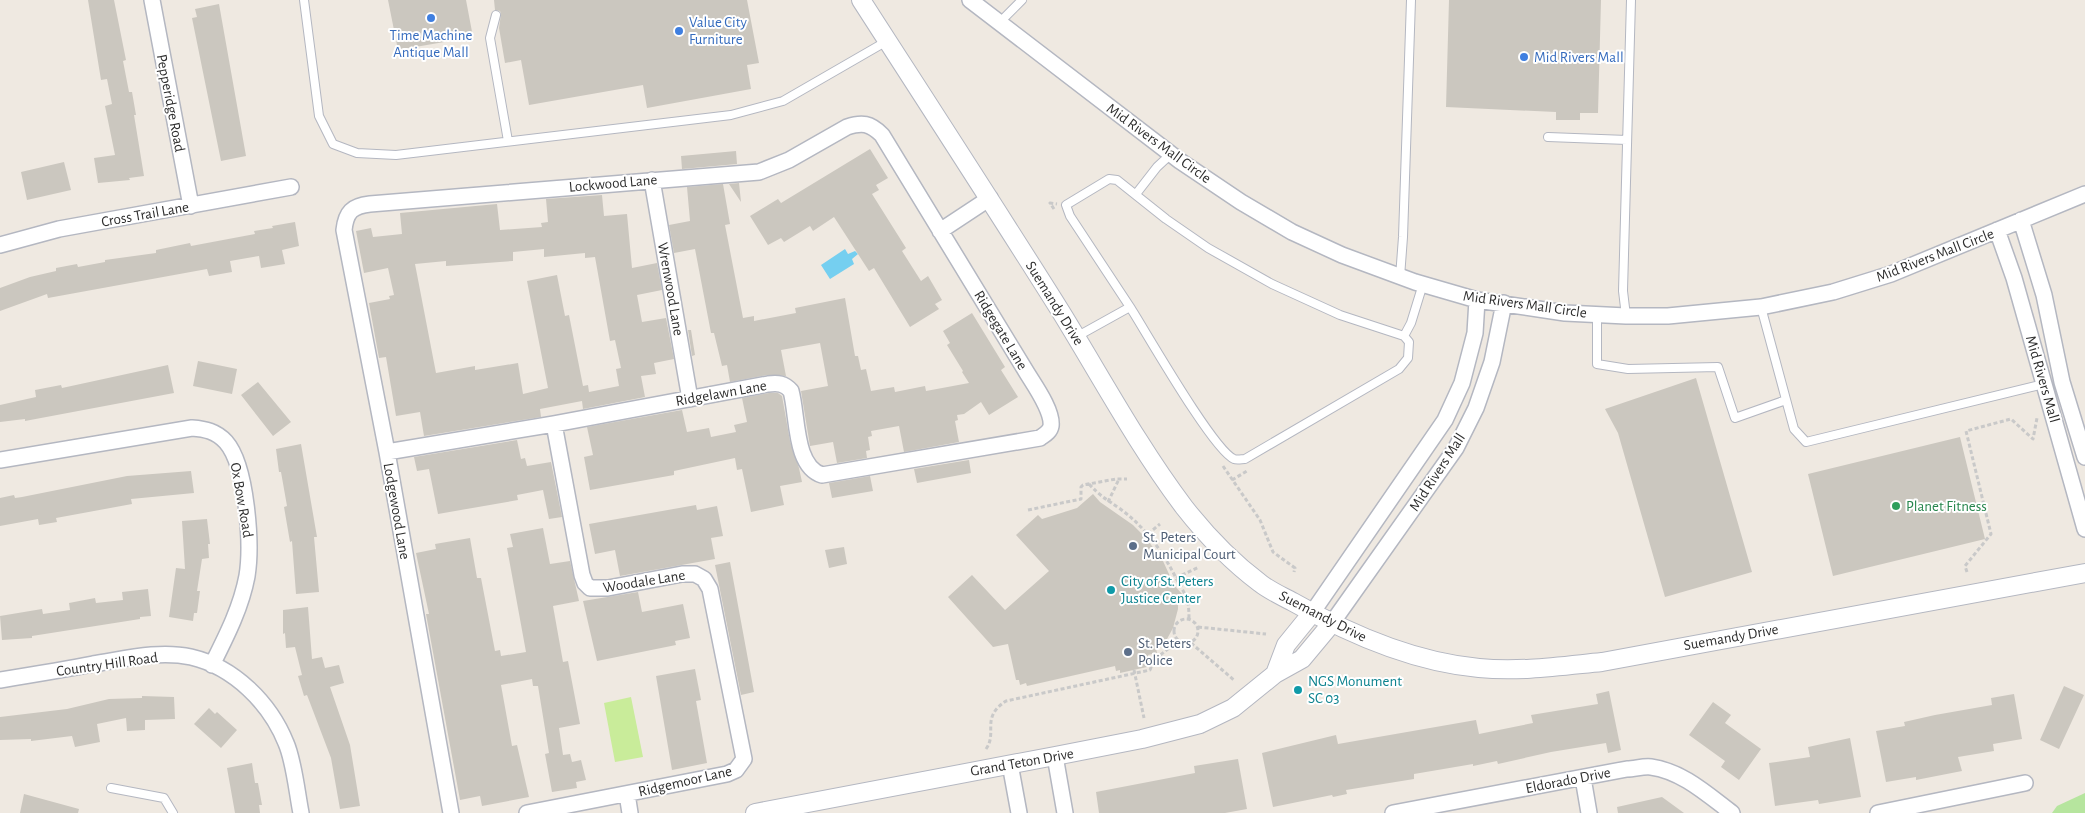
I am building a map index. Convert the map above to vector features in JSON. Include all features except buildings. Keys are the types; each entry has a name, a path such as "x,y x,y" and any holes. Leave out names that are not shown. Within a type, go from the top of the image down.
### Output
{"street":[{"name":"Pepperidge Road","path":"152,0 191,206"},
{"name":"Suemandy Drive","path":"861,0 990,198 1163,477 1190,514 1233,560 1262,584 1312,613 1369,641 1428,658 1480,668 1532,669 1602,662 2085,573"},
{"name":"Mid Rivers Mall Circle","path":"970,0 1171,154 1241,202 1292,232 1342,255 1400,277 1477,300 1566,313 1626,316 1696,315 1760,307 1833,292 1891,274 2085,194"},
{"name":"Lockwood Lane","path":"350,211 359,205 759,172 789,160 847,127 867,124"},
{"name":"Ridgegate Lane","path":"867,124 882,136 1041,396 1048,410 1051,426 1048,432"},
{"name":"Wrenwood Lane","path":"652,180 690,399"},
{"name":"Cross Trail Lane","path":"0,245 59,229 291,187"},
{"path":"940,231 990,198"},
{"name":"Lodgewood Lane","path":"350,211 345,219 344,230 387,452 451,813"},
{"name":"Mid Rivers Mall","path":"2021,220 2044,295 2062,382 2085,456"},
{"name":"Mid Rivers Mall","path":"1997,230 2014,278 2085,529"},
{"name":"Mid Rivers Mall","path":"1312,613 1445,420 1462,383 1475,333 1477,300"},
{"name":"Mid Rivers Mall","path":"1332,623 1456,448 1476,408 1486,381 1492,362 1504,303"},
{"name":"Ridgelawn Lane","path":"387,452 780,383 791,391 803,457 814,473 822,475 1040,438 1048,432"},
{"name":"Woodale Lane","path":"554,424 585,583 590,588 608,588 682,574 694,574 704,579 710,590 744,760 741,766"},
{"name":"Ox Bow Road","path":"0,460 192,428 205,429 216,434 226,442 233,452 239,472 248,519 250,548 247,577 238,611 212,665"},
{"name":"Grand Teton Drive","path":"1274,674 1286,645 1312,613"},
{"name":"Grand Teton Drive","path":"755,813 1142,739 1200,724 1233,708 1274,674 1302,659 1332,623"},
{"name":"Country Hill Road","path":"0,680 146,655 191,658 212,665 231,675 248,688 264,704 277,723 287,744 300,813"},
{"path":"1055,756 1065,813"},
{"path":"1010,764 1019,813"},
{"name":"Ridgemoor Lane","path":"527,813 727,774 741,766"},
{"name":"Eldorado Drive","path":"1393,813 1425,810 1583,778 1650,767 1684,779 1732,813"},
{"path":"1583,778 1589,813"},
{"path":"1878,813 2025,783"},
{"name":"Ridgemoor Lane","path":"627,794 630,813"}],"lane":[{"path":"304,0 319,116 333,144 356,153 396,155 731,115 783,101 887,41"},
{"path":"999,23 1022,0"},
{"path":"1400,277 1411,0"},
{"path":"1626,316 1623,291 1631,0"},
{"path":"496,15 490,38 508,141"},
{"path":"1548,137 1627,140"},
{"path":"1136,194 1157,167 1171,154"},
{"path":"1109,179 1117,180 1208,248 1272,284 1340,315 1404,336 1409,342 1408,358 1399,369 1245,459 1235,459 1223,450 1205,426 1130,307 1070,216 1066,205 1109,179"},
{"path":"1404,336 1411,323 1423,284"},
{"path":"1076,337 1130,307"},
{"path":"1760,307 1794,429 1806,442 2044,384"},
{"path":"1597,314 1597,364 1628,370 1718,367 1736,418 1786,400"},
{"path":"111,788 164,798 173,813"}],"path":[{"path":"1967,572 1965,566 1991,534 1966,431 2011,419 2033,439 2037,416"},
{"path":"1108,502 1119,478"},
{"path":"1028,510 1082,500 1081,487 1119,478 1127,479"},
{"path":"1089,484 1148,534 1164,555 1188,596 1189,619"},
{"path":"1143,538 1160,524"},
{"path":"1176,578 1199,567"},
{"path":"1235,681 1191,643 1178,641 1174,633 1176,624 1183,619 1189,619 1198,627 1266,634"},
{"path":"1191,643 1198,635 1198,627"},
{"path":"986,749 989,744 991,719 994,710 1006,701 1150,670 1154,660 1178,641"},
{"path":"1134,672 1144,718"}],"green space":[{"path":"631,697 643,757 615,762 604,703"},
{"path":"2085,793 2085,813 2052,813 2057,806"}],"water":[{"path":"845,249 848,254 855,251 858,254 852,259 854,264 830,279 821,265"}],"place":[{"name":"Time Machine Antique Mall","path":"431,18"},
{"name":"Value City Furniture","path":"679,31"},
{"name":"Mid Rivers Mall","path":"1524,57"},
{"name":"Planet Fitness","path":"1896,506"},
{"name":"St. Peters Municipal Court","path":"1133,546"},
{"name":"City of St. Peters Justice Center","path":"1111,590"},
{"name":"St. Peters Police","path":"1128,652"},
{"name":"NGS Monument SC 03","path":"1298,690"}]}
